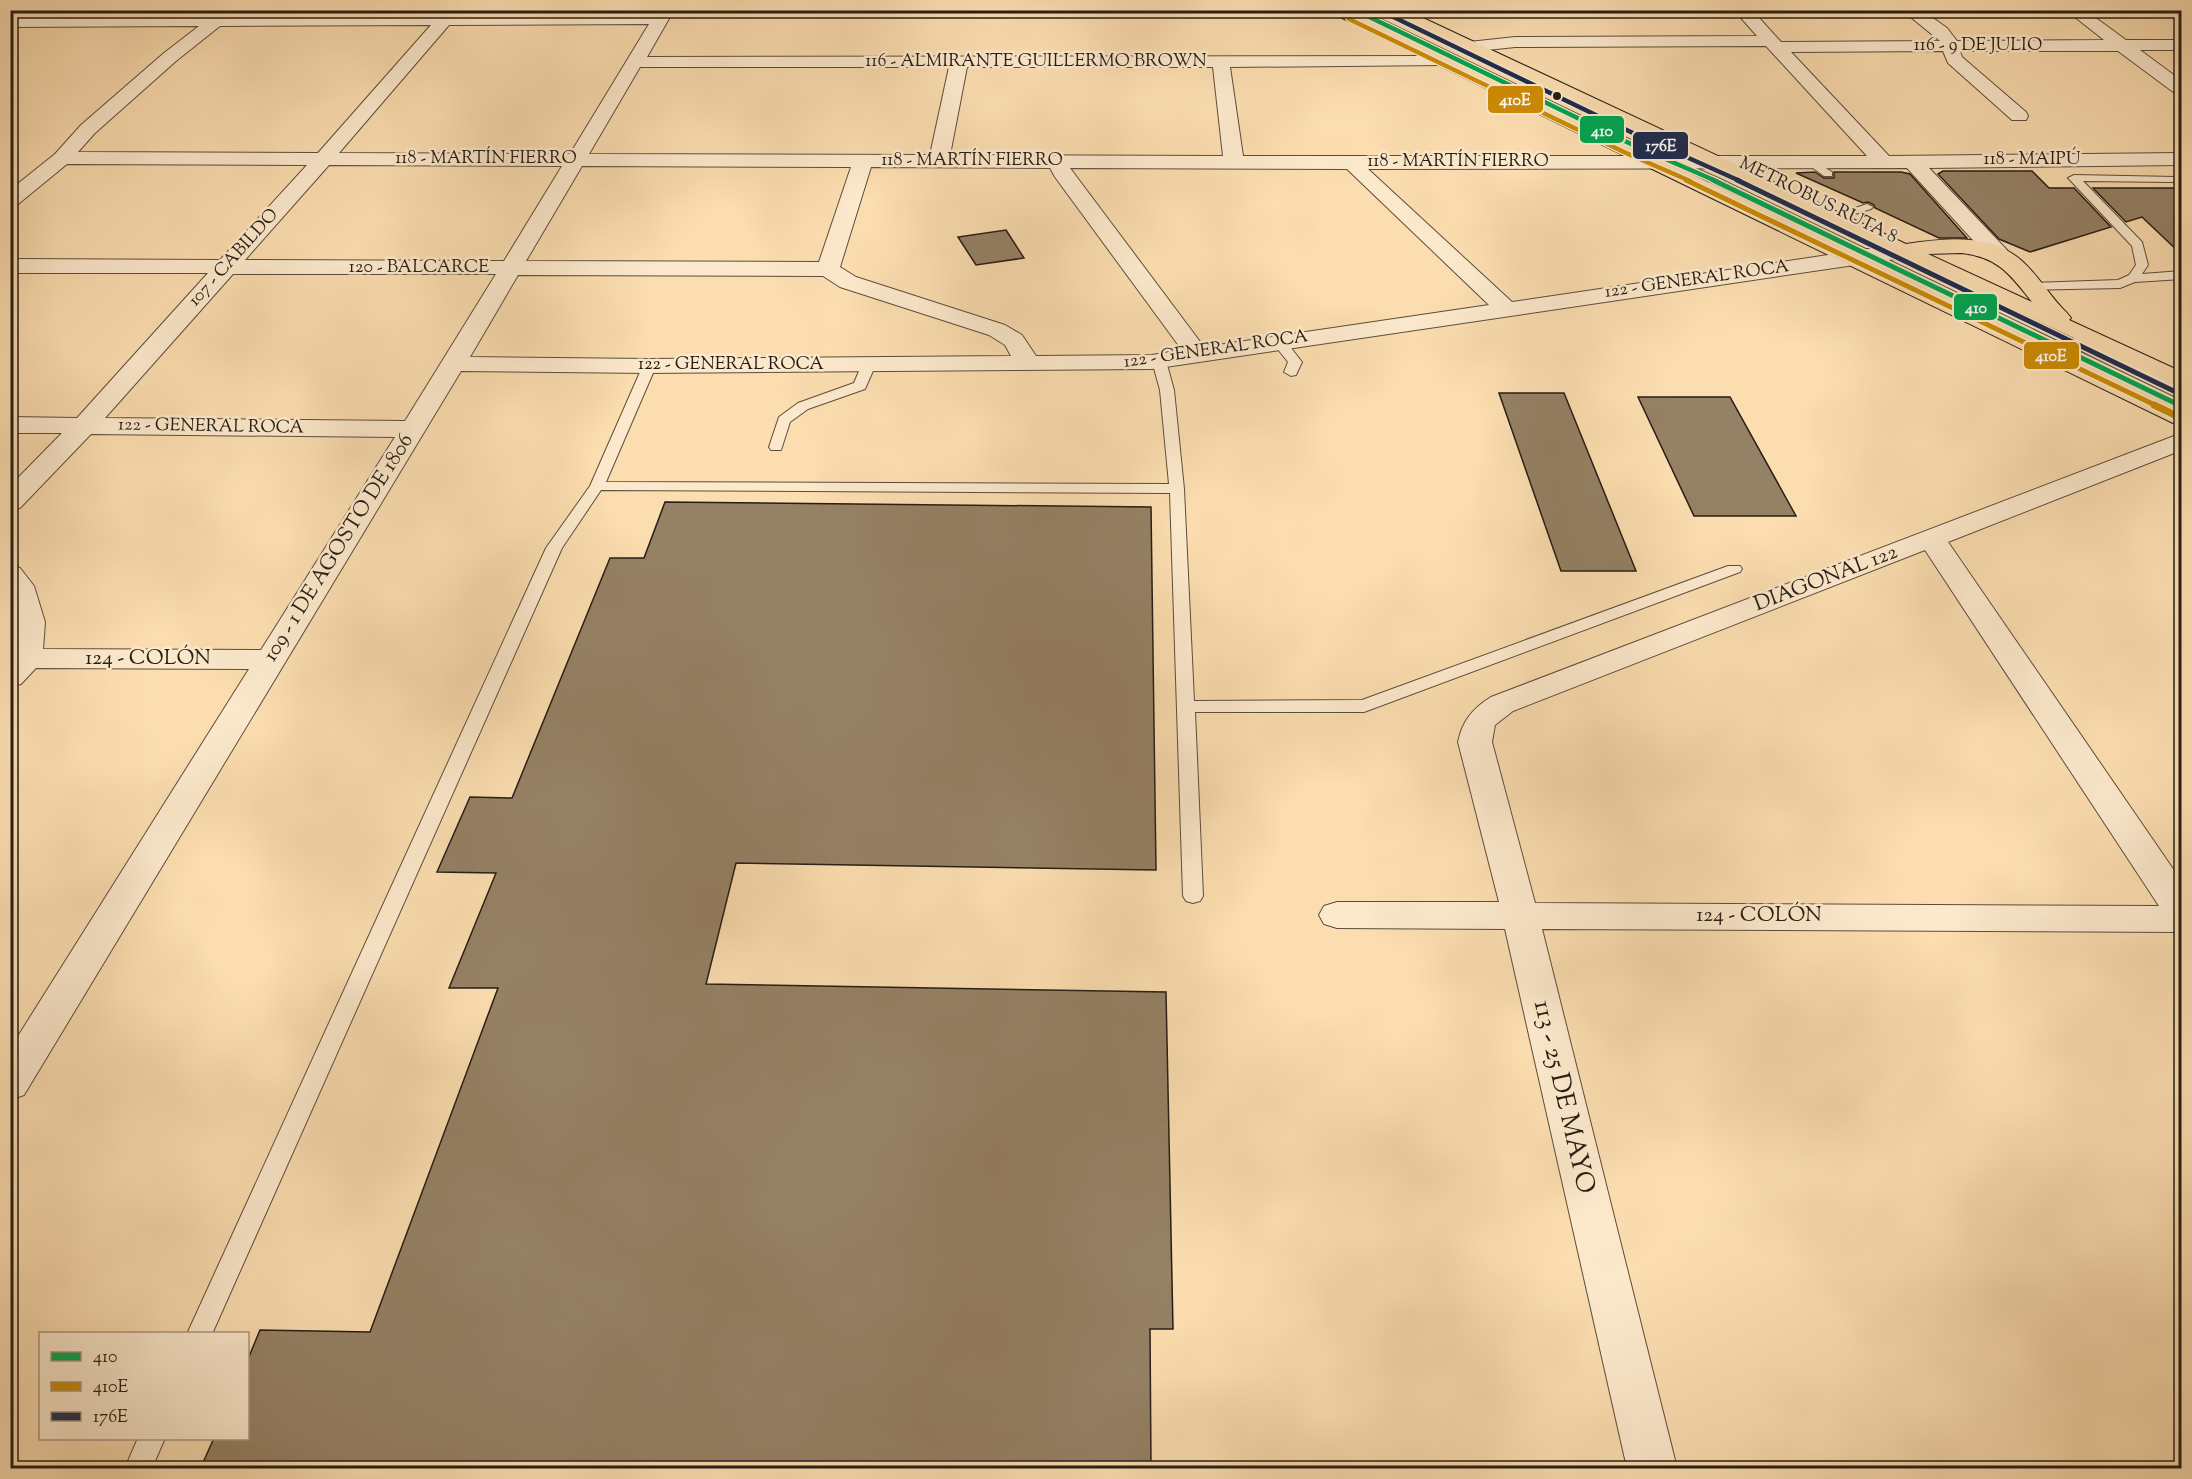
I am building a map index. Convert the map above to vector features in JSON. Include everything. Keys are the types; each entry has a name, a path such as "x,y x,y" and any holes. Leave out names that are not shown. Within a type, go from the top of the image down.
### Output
{"main road":[{"path":"1334,10 1651,162 1877,255 2074,331 2181,382"},
{"path":"1392,10 1832,218 1877,255 2180,438"},
{"path":"1877,255 1963,247 1999,255 2015,266 2055,315 2074,331"}],"street":[{"path":"1742,10 1882,161"},
{"path":"1910,10 1941,32 1948,40 1948,46 1954,58 2019,116"},
{"path":"2074,10 2181,90"},
{"name":"107 - CABILDO","path":"10,502 84,426 449,15"},
{"path":"10,22 224,16 663,15"},
{"name":"109 - 1 DE AGOSTO DE 1806","path":"10,1084 453,364 508,269 663,15"},
{"path":"10,201 62,158 88,129 170,57 224,16"},
{"path":"1469,47 1515,42 1773,44"},
{"name":"116 - 9 DE JULIO","path":"1773,44 2181,45"},
{"name":"116 - ALMIRANTE GUILLERMO BROWN","path":"634,62 1438,61"},
{"path":"939,160 960,62"},
{"path":"1221,62 1234,162"},
{"name":"118 - MARTÍN FIERRO","path":"62,158 1651,162 1821,169 1882,161"},
{"name":"118 - MAIPÚ","path":"1882,161 2181,159"},
{"path":"863,161 828,270 848,282 997,330 1014,340 1028,363"},
{"path":"1058,161 1062,172 1198,355"},
{"path":"1912,161 1999,255"},
{"path":"1353,162 1361,173 1505,308"},
{"name":"122 - GENERAL ROCA","path":"453,364 650,366 1159,361 1505,308 1877,255"},
{"name":"120 - BALCARCE","path":"10,266 828,270"},
{"name":"122 - GENERAL ROCA","path":"10,425 412,429"},
{"name":"DIAGONAL 122","path":"1477,726 1486,714 1502,704 1931,538 2180,438"},
{"path":"1931,538 2181,911"},
{"path":"10,574 19,586 30,622 19,668"},
{"name":"124 - COLÓN","path":"19,668 270,660"},
{"name":"113 - 25 DE MAYO","path":"1477,726 1475,742 1520,914 1652,1468"},
{"name":"124 - COLÓN","path":"1337,915 1520,914 2181,919"}],"lane":[{"name":"METROBUS RUTA 8","path":"1354,10 1675,163 2181,392"},
{"name":"METROBUS RUTA 8","path":"1374,10 1699,164 2181,407"},
{"path":"2133,278 2142,265 2138,245 2074,178 2172,179"},
{"path":"1832,218 1867,207"},
{"path":"2030,286 2106,286 2120,284 2133,278 2181,275"},
{"path":"1280,342 1295,362 1291,372"},
{"path":"1159,361 1167,390 1177,489 1193,896"},
{"path":"776,447 784,420 803,406 860,386 869,364"},
{"path":"200,1332 554,548 597,486 650,366"},
{"path":"597,486 1177,489"},
{"path":"1186,707 1364,706 1734,569"},
{"path":"138,1468 151,1440"}],"building":[{"path":"1943,171 2032,171 2049,188 2074,188 2111,227 2030,252 1999,239 1938,174"},
{"path":"1815,172 1824,178 1834,178 1834,172 1910,174 1967,238 1939,238 1875,208 1868,202 1863,203 1796,173"},
{"path":"2093,188 2181,188 2181,254 2142,217 2126,222"},
{"path":"1006,230 1024,258 976,265 958,237"},
{"path":"1499,393 1564,393 1636,571 1561,571"},
{"path":"1638,397 1730,397 1796,516 1694,516"},
{"path":"665,502 1151,507 1156,870 736,863 706,984 1166,992 1173,1329 1150,1329 1151,1468 201,1467 213,1440 249,1440 249,1357 260,1330 370,1332 498,988 449,988 496,873 437,872 470,797 512,798 610,558 644,558"}],"transit line":[{"name":"410","path":"1355,10 1631,144 1714,180 2182,407"},
{"name":"176E","path":"1379,10 1635,134 1719,171 2182,395"},
{"name":"410E","path":"1349,19 1626,153 1710,190 2177,416"}]}
